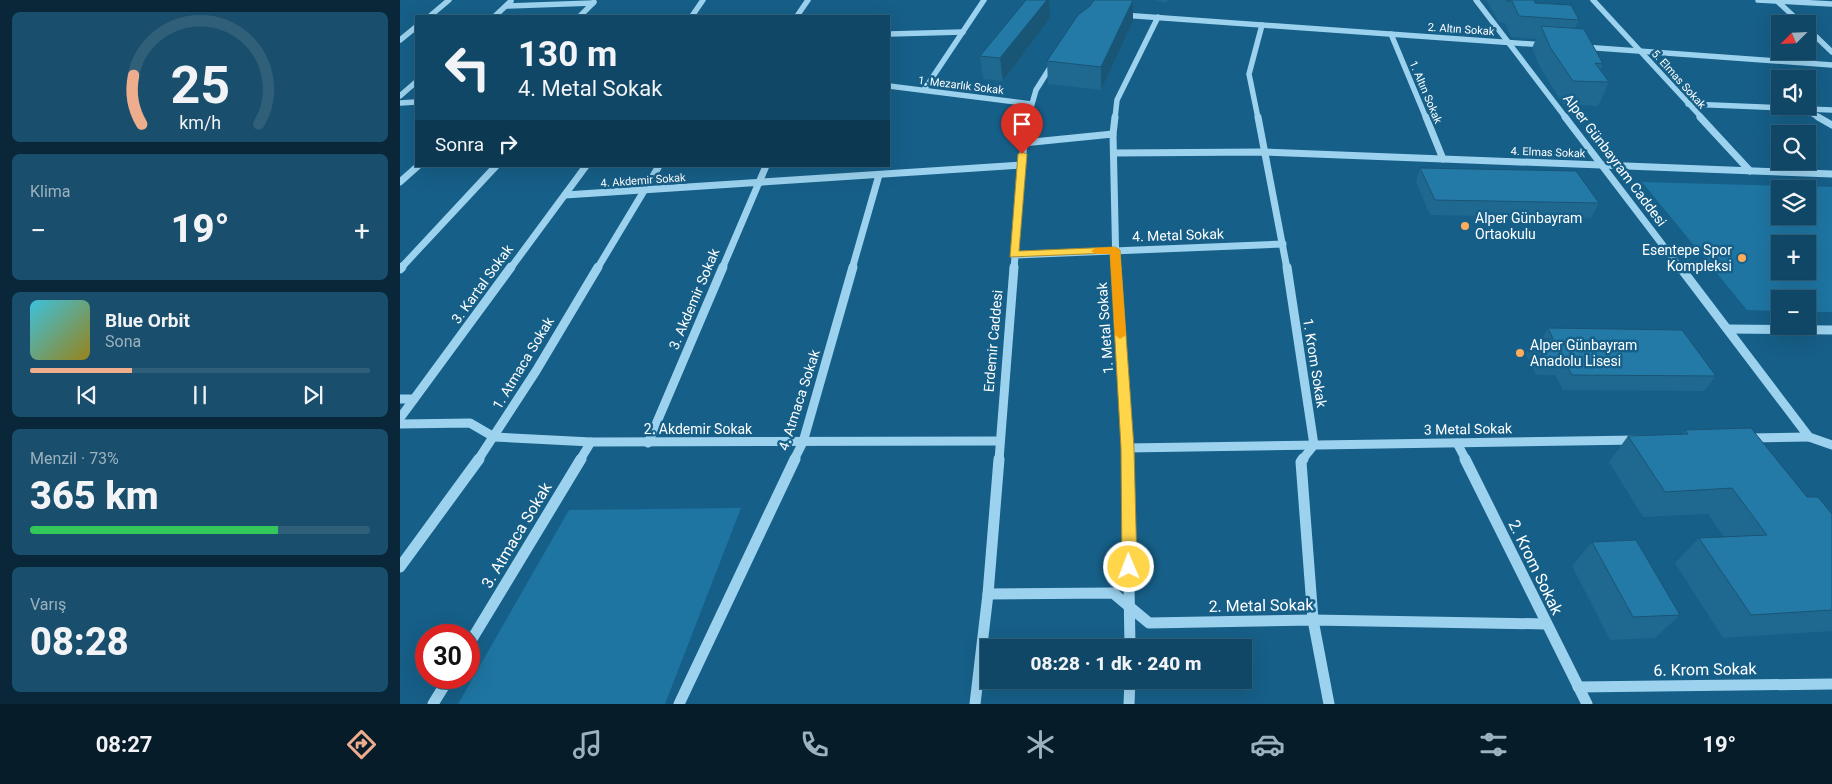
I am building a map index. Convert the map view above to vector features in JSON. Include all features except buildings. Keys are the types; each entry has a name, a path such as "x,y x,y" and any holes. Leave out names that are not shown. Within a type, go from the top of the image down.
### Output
{"street":[{"path":"431,15 449,0"},
{"path":"496,15 513,0"},
{"path":"693,15 703,0"},
{"path":"798,15 808,0"},
{"path":"924,90 984,0"},
{"name":"Alper Günbayram Caddesi","path":"1476,0 1809,438"},
{"name":"5. Elmas Sokak","path":"1593,0 1750,171"},
{"path":"1758,0 1832,4"},
{"path":"1777,0 1793,15"},
{"path":"507,6 595,2"},
{"path":"581,15 595,2"},
{"name":"2. Altın Sokak","path":"1119,14 1556,45"},
{"name":"1. Metal Sokak","path":"1130,639 1127,448 1115,250 1113,134 1117,100 1158,17"},
{"name":"1. Krom Sokak","path":"1262,24 1249,74 1282,244 1314,445"},
{"path":"400,40 415,28"},
{"path":"890,34 963,32"},
{"name":"1. Altın Sokak","path":"1391,34 1443,159"},
{"path":"1816,37 1832,52"},
{"path":"1574,47 1832,65"},
{"name":"Erdemir Caddesi","path":"976,704 988,594 1023,143 1032,104 1043,77 1060,53"},
{"path":"400,96 415,83"},
{"name":"1. Mezarlık Sokak","path":"890,86 1032,104"},
{"path":"400,103 415,102"},
{"path":"1688,104 1771,108"},
{"path":"1816,109 1832,110"},
{"path":"1814,115 1832,125"},
{"path":"1023,143 1113,134"},
{"name":"4. Elmas Sokak","path":"1114,153 1264,152 1832,174"},
{"name":"4. Akdemir Sokak","path":"565,195 1022,165"},
{"path":"400,182 417,167"},
{"path":"400,269 495,167"},
{"name":"3. Kartal Sokak","path":"400,418 585,167"},
{"name":"1. Atmaca Sokak","path":"400,567 494,437 658,167"},
{"name":"3. Akdemir Sokak","path":"648,443 766,167"},
{"name":"4. Atmaca Sokak","path":"679,704 804,442 879,175"},
{"name":"4. Metal Sokak","path":"1014,255 1282,244"},
{"path":"1728,329 1832,330"},
{"path":"400,399 414,399"},
{"name":"2. Akdemir Sokak","path":"400,424 470,423 494,437 591,442 999,441"},
{"path":"1735,438 1809,438 1832,445"},
{"name":"3 Metal Sokak","path":"1127,448 1646,440"},
{"name":"3. Atmaca Sokak","path":"480,626 591,442"},
{"name":"2. Krom Sokak","path":"1457,443 1587,704"},
{"path":"1314,445 1301,462 1313,620 1328,704"},
{"name":"2. Metal Sokak","path":"988,594 1113,593 1149,623 1313,620 1546,624"},
{"name":"6. Krom Sokak","path":"1578,687 1832,684"},
{"path":"432,704 442,689"},
{"path":"1130,689 1130,704"}],"shaded area":[{"name":"Esentepe Spor Kompleksi","path":"1642,182 1771,185 1771,225 1816,225 1816,187 1832,187 1832,312 1816,312 1816,290 1771,290 1771,311 1747,310"},
{"path":"741,508 665,704 458,704 467,689 480,689 480,666 569,510"}],"slow traffic":[{"path":"1096,251 1115,250 1120,335"}],"place":[{"name":"Alper Günbayram Ortaokulu","path":"1465,226"},
{"name":"Esentepe Spor Kompleksi","path":"1742,258"},
{"name":"Alper Günbayram Anadolu Lisesi","path":"1520,353"}],"route":[{"path":"1022,154 1014,255 1115,250 1127,448 1129,567"}]}
